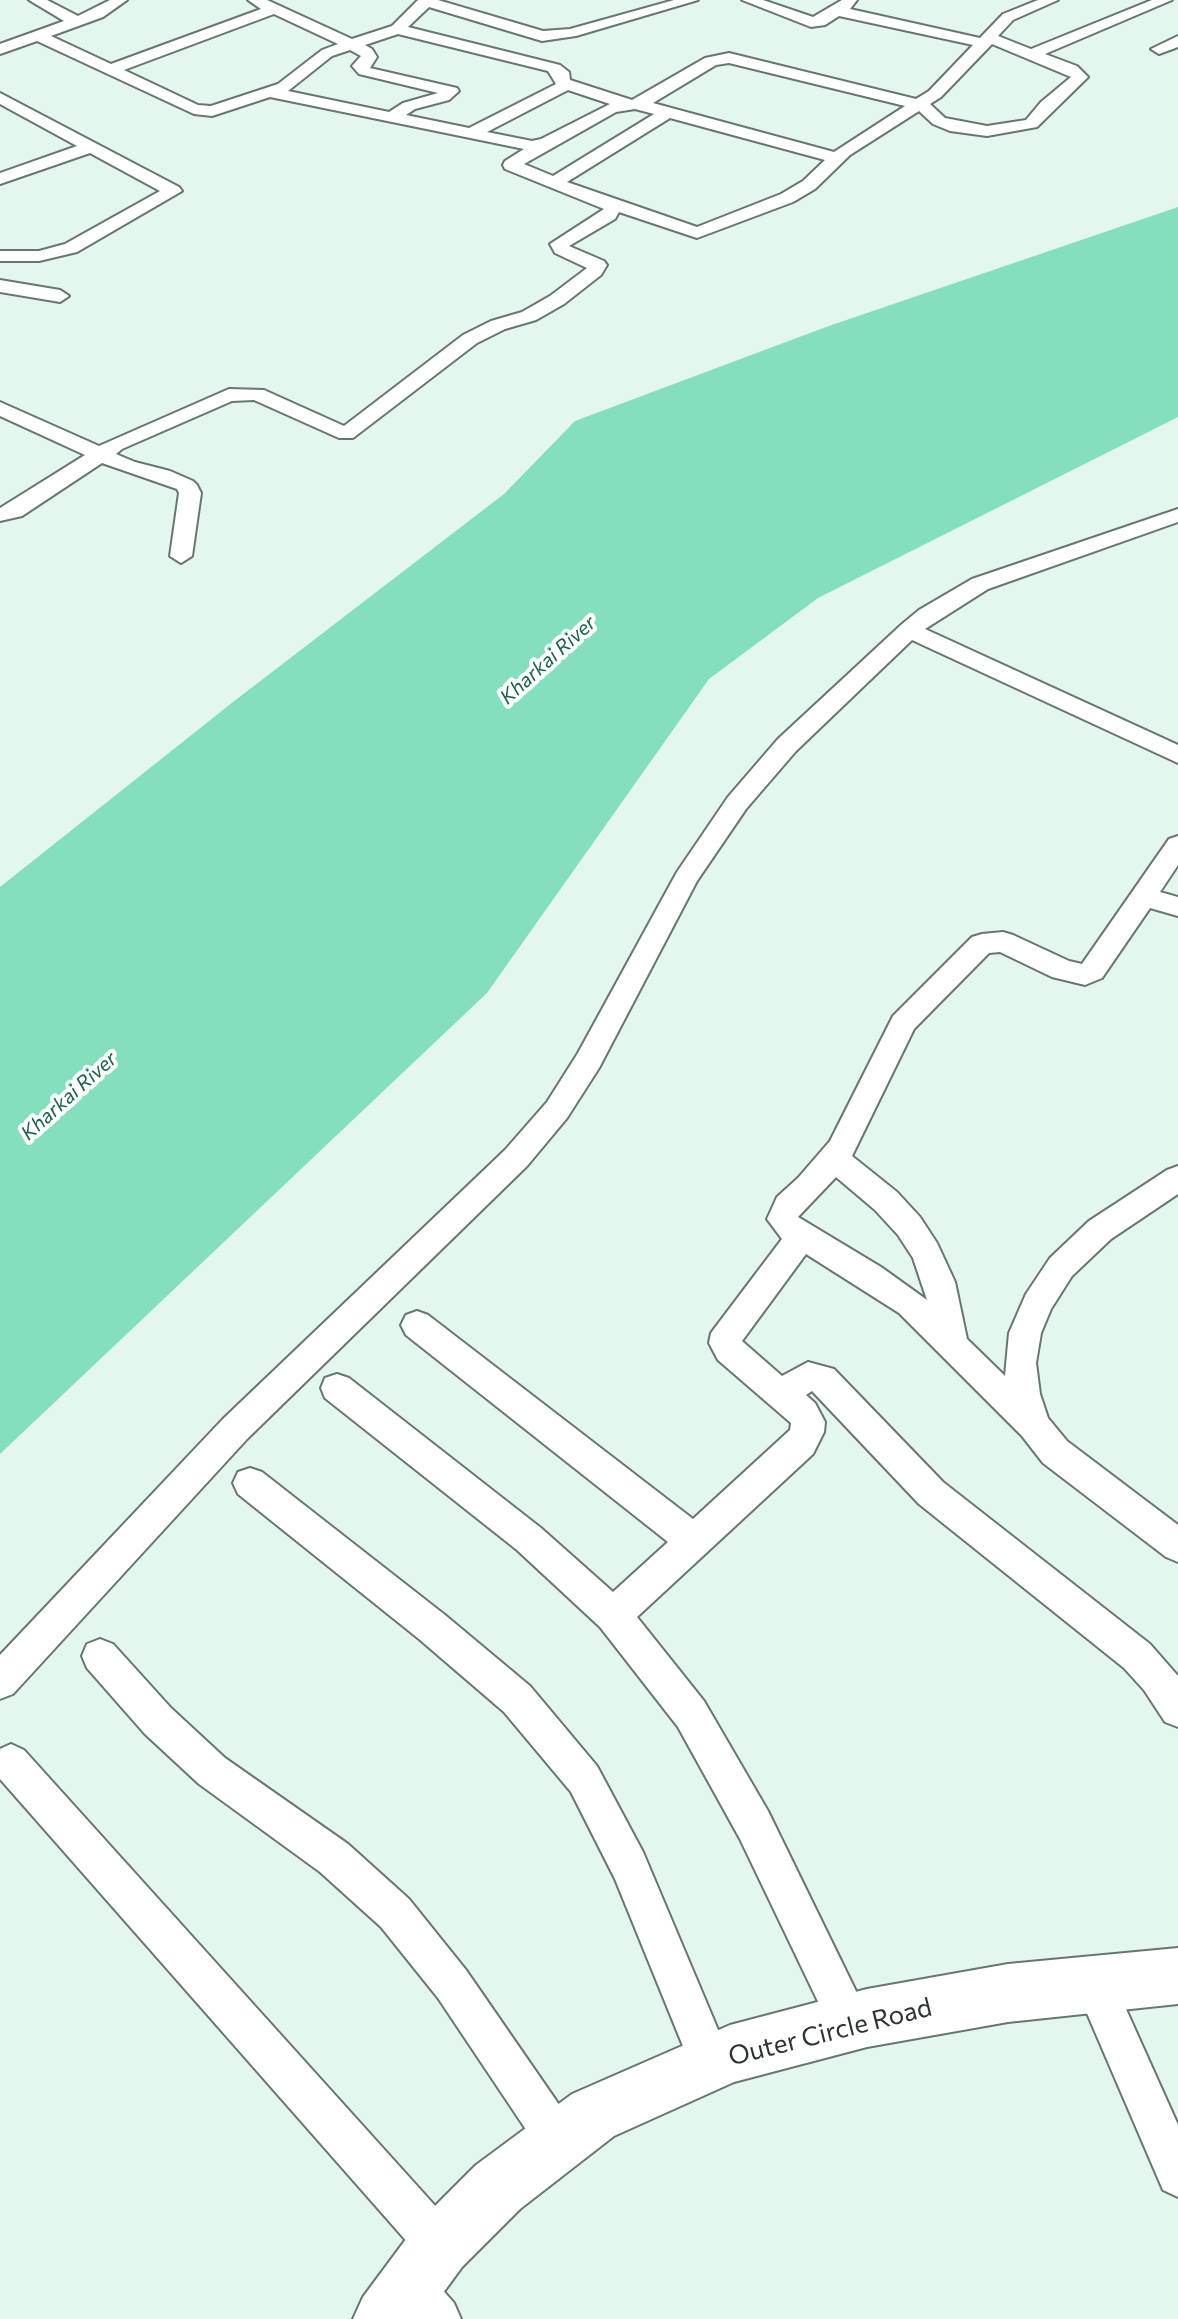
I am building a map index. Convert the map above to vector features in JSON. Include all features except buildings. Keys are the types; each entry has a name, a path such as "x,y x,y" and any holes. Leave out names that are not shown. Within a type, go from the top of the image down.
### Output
{"main road":[{"name":"Outer Circle Road","path":"418,2292 498,2187 558,2140 593,2115 730,2054 850,2022 1008,1993 1178,1976"}],"street":[{"path":"36,0 78,22"},
{"path":"0,49 78,22 120,0"},
{"path":"255,0 370,55 360,66 365,71 451,91 443,97 409,106 391,118"},
{"path":"38,36 202,111 222,109 292,82 318,58 397,29 427,0 542,36 571,33 691,0"},
{"path":"749,0 811,22 820,22 845,4"},
{"path":"845,4 846,14 986,41 1031,54 1080,74 1031,124 1015,129 962,130 939,121 921,105 729,58 711,61 633,104 612,108 511,165 681,230 705,232 809,185 835,157 921,105 948,83 986,41 1008,17 1051,0"},
{"path":"1031,54 1165,0"},
{"path":"110,70 274,9"},
{"path":"397,29 554,68 561,72 561,81 567,84 835,157"},
{"path":"1159,49 1178,41"},
{"path":"470,134 567,84"},
{"path":"270,92 525,146 546,143"},
{"path":"0,98 173,191 71,248 39,256 0,256"},
{"path":"555,182 669,112"},
{"path":"0,179 91,147"},
{"path":"0,515 14,511 100,454 132,437 239,393 257,394 342,434 351,433 470,339 543,309 595,271 596,263 561,249 559,244 609,215 614,207 609,203"},
{"path":"0,286 60,296"},
{"path":"0,408 128,467 163,475 186,485 190,493 181,556"},
{"path":"0,1681 235,1429 516,1158 557,1110 589,1060 686,878 737,803 787,745 909,630 927,615 980,584 1056,555 1171,525"},
{"path":"909,630 1178,755"},
{"path":"1178,845 1092,971 1085,975 1062,970 1003,942 982,944 903,1023 834,1158 783,1212 785,1223 910,1304 951,1341 1034,1426 1055,1452 1178,1546"},
{"path":"1144,896 1178,907"},
{"path":"834,1158 886,1201 909,1226 926,1252 939,1282 951,1341"},
{"path":"1034,1426 1023,1394 1020,1363 1025,1333 1037,1303 1061,1267 1100,1230 1178,1178"},
{"path":"613,1615 801,1443 807,1432 808,1422 803,1413 729,1350 725,1343 727,1333 803,1235"},
{"path":"417,1325 694,1541"},
{"path":"782,1394 808,1376 822,1379 941,1502 1137,1656 1157,1677 1178,1709"},
{"path":"337,1388 529,1539 613,1615 691,1714 754,1825 850,2022"},
{"path":"250,1483 432,1627 517,1699 584,1779 629,1866 711,2063"},
{"path":"100,1656 158,1721 212,1771 334,1858 395,1913 452,1984 558,2140"},
{"path":"11,1763 418,2292"},
{"path":"1094,1983 1178,2175"}],"water":[{"name":"Kharkai River","path":"1178,207 1178,417 818,598 709,679 487,993 0,1454 0,887 233,702 504,494 575,421 826,327"}]}
